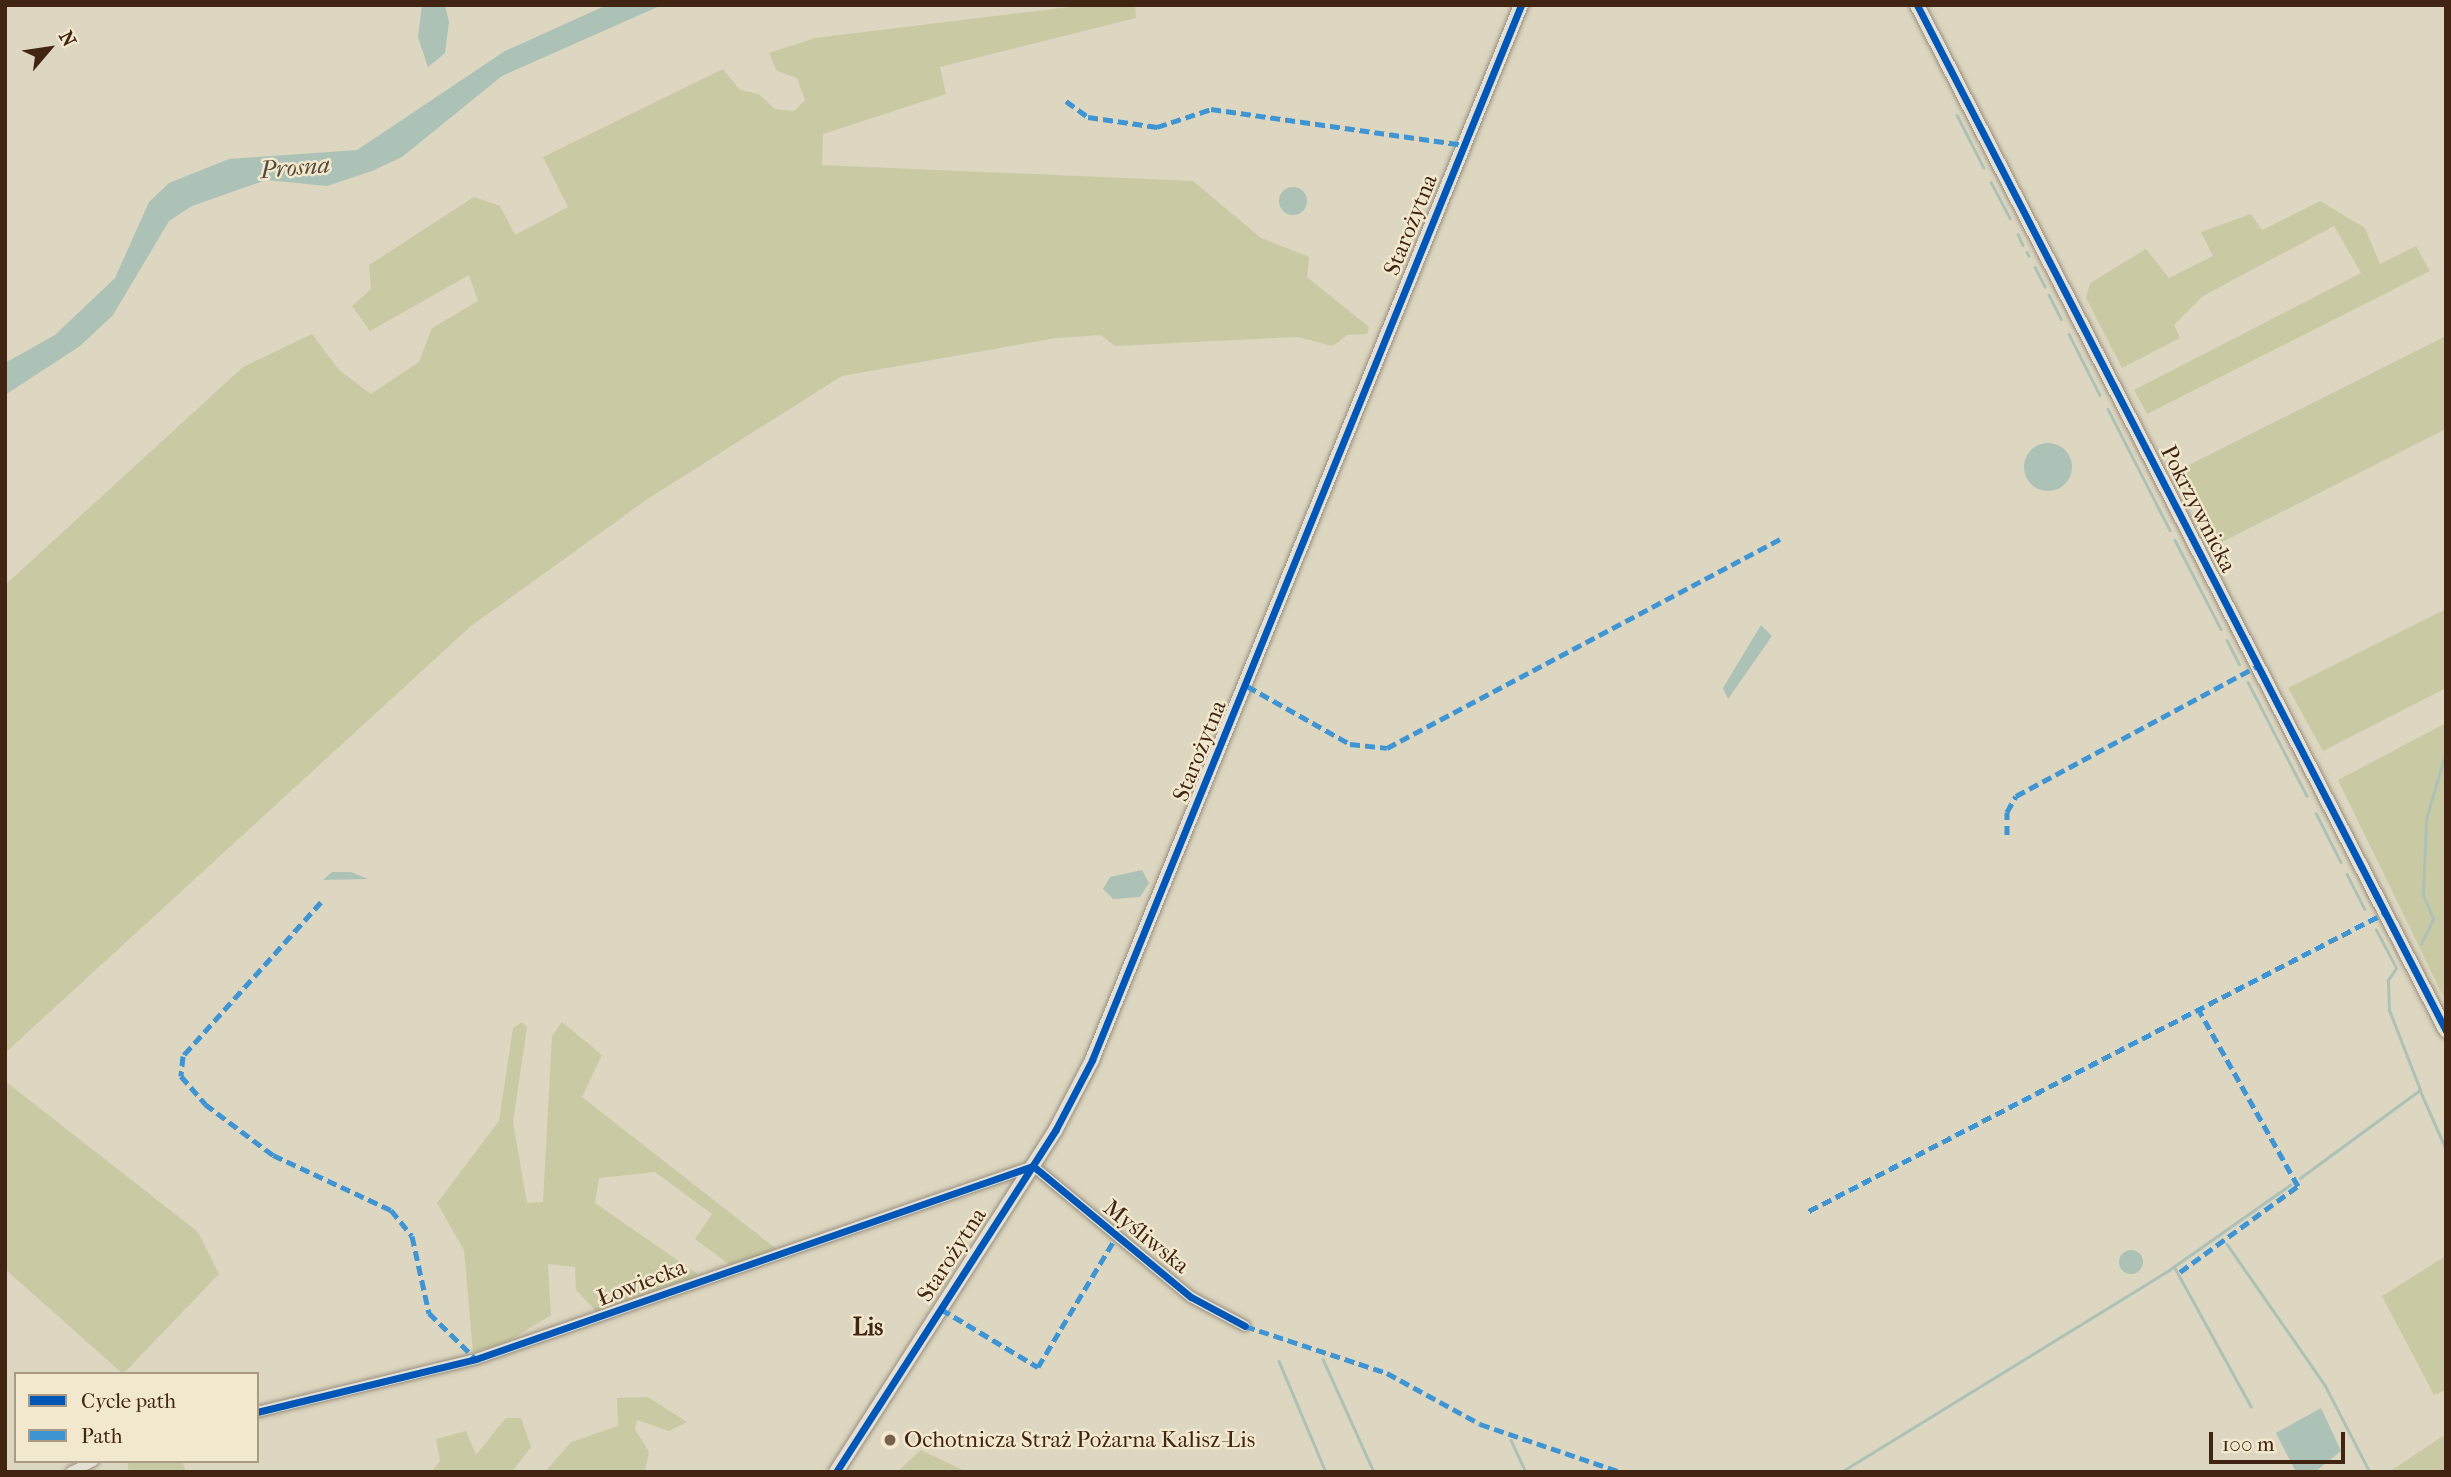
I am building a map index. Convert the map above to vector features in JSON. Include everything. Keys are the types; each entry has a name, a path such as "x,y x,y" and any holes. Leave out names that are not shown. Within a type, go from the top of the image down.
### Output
{"street":[{"name":"Starożytna","path":"836,1472 1033,1166 1105,1032 1521,5"},
{"name":"Pokrzywnicka","path":"1917,5 2446,1031"},
{"name":"Myśliwska","path":"1033,1166 1191,1297 1245,1326"},
{"name":"Łowiecka","path":"259,1412 477,1359 1033,1166"},
{"path":"71,1472 90,1463"}],"green space":[{"path":"1087,5 1135,5 1136,18 940,67 946,94 823,134 822,165 1193,181 1261,238 1309,257 1307,277 1369,327 1367,334 1347,335 1333,346 1297,337 1115,346 1101,335 1056,338 842,376 649,498 471,626 5,1053 5,585 243,367 312,334 339,370 371,394 419,362 432,328 478,301 469,275 370,331 352,306 371,289 369,265 474,197 500,206 515,235 568,207 543,157 723,69 740,90 759,94 775,109 794,111 805,100 797,78 777,71 769,53 815,38"},
{"path":"2320,201 2365,228 2380,264 2416,246 2430,271 2147,414 2134,390 2361,273 2334,226 2203,296 2174,325 2180,338 2122,368 2086,298 2090,283 2146,249 2169,278 2213,256 2201,232 2251,214 2262,230"},
{"path":"2446,336 2446,429 2216,545 2175,472"},
{"path":"2446,609 2446,688 2323,751 2288,688"},
{"path":"2446,723 2446,1002 2338,780"},
{"path":"522,1022 527,1027 513,1122 527,1203 543,1202 552,1036 562,1022 602,1055 582,1097 779,1251 730,1265 695,1239 712,1214 655,1172 599,1178 595,1203 699,1275 598,1313 576,1290 575,1267 548,1264 551,1315 507,1342 473,1352 464,1250 437,1203 499,1121 513,1028"},
{"path":"5,1081 198,1232 219,1274 125,1372 121,1372 5,1269"},
{"path":"2446,1256 2446,1390 2434,1395 2382,1296"},
{"path":"648,1397 687,1422 669,1431 637,1420 635,1429 649,1452 645,1472 545,1472 571,1442 618,1426 617,1398"},
{"path":"506,1418 521,1418 531,1447 512,1472 431,1472 440,1461 436,1439 466,1431 476,1455"},
{"path":"2446,1434 2446,1472 2389,1472"},
{"path":"921,1450 967,1472 897,1472"},
{"path":"127,1463 183,1463 186,1472 129,1472"}],"water":[{"path":"422,5 445,5 449,22 445,53 428,67 418,37"},
{"name":"Prosna","path":"607,5 662,5 502,76 402,157 372,171 327,186 266,180 192,206 169,221 113,315 80,346 5,395 5,363 55,335 115,278 149,202 169,183 229,159 357,150 505,51"},
{"path":"1293,187 1303,191 1307,201 1303,211 1293,215 1283,211 1279,201 1283,191"},
{"path":"2048,443 2057,444 2065,450 2071,458 2071,476 2065,484 2057,490 2048,491 2039,490 2031,484 2025,476 2024,467 2025,458 2031,450 2039,444"},
{"path":"1761,625 1772,636 1728,699 1723,688"},
{"path":"1142,870 1149,883 1140,897 1113,899 1103,889 1110,877"},
{"path":"332,872 351,872 368,879 323,880"},
{"path":"2131,1250 2140,1253 2143,1262 2140,1271 2131,1274 2122,1271 2119,1262 2122,1253"},
{"path":"2321,1408 2341,1451 2315,1472 2296,1472 2276,1433"}],"waterway":[{"path":"1957,115 1984,168"},
{"path":"1991,182 2010,218"},
{"path":"2018,234 2023,245"},
{"path":"2027,252 2029,256"},
{"path":"2035,267 2045,287"},
{"path":"2049,295 2061,319"},
{"path":"2069,334 2100,395"},
{"path":"2108,409 2170,530"},
{"path":"2175,540 2221,629"},
{"path":"2227,640 2239,664"},
{"path":"2248,682 2307,796"},
{"path":"2421,944 2433,919 2423,895 2426,819 2446,751"},
{"path":"2316,813 2341,862"},
{"path":"2347,874 2365,909"},
{"path":"2300,1178 2420,1090 2389,1010 2388,980 2396,968 2376,930"},
{"path":"2420,1090 2446,1149"},
{"path":"1841,1472 2169,1270 2290,1185"},
{"path":"2227,1244 2325,1385 2370,1472"},
{"path":"2175,1268 2251,1406"},
{"path":"1323,1359 1374,1472"},
{"path":"1279,1361 1326,1472"},
{"path":"1511,1440 1526,1472"}],"marked path":[{"path":"1066,101 1088,117 1157,127 1211,109 1464,145"},
{"path":"1247,686 1350,744 1387,748 1780,539"},
{"path":"2007,835 2007,812 2016,796 2257,666"},
{"path":"321,902 183,1056 181,1076 205,1104 273,1155 391,1210 412,1236 429,1313 476,1359"},
{"path":"1809,1211 2385,913"},
{"path":"2180,1272 2298,1186 2197,1007"},
{"path":"941,1309 1038,1367 1115,1239"},
{"path":"1245,1326 1387,1373 1480,1424 1621,1472"}],"cycle path":[{"path":"836,1472 1056,1129 1092,1060 1521,5"},
{"path":"1917,5 2446,1031"},
{"path":"259,1412 476,1359 1033,1166 1191,1297 1245,1326"}],"place":[{"name":"Ochotnicza Straż Pożarna Kalisz-Lis","path":"890,1440"}],"district":[{"name":"Lis","path":"868,1328"}]}
